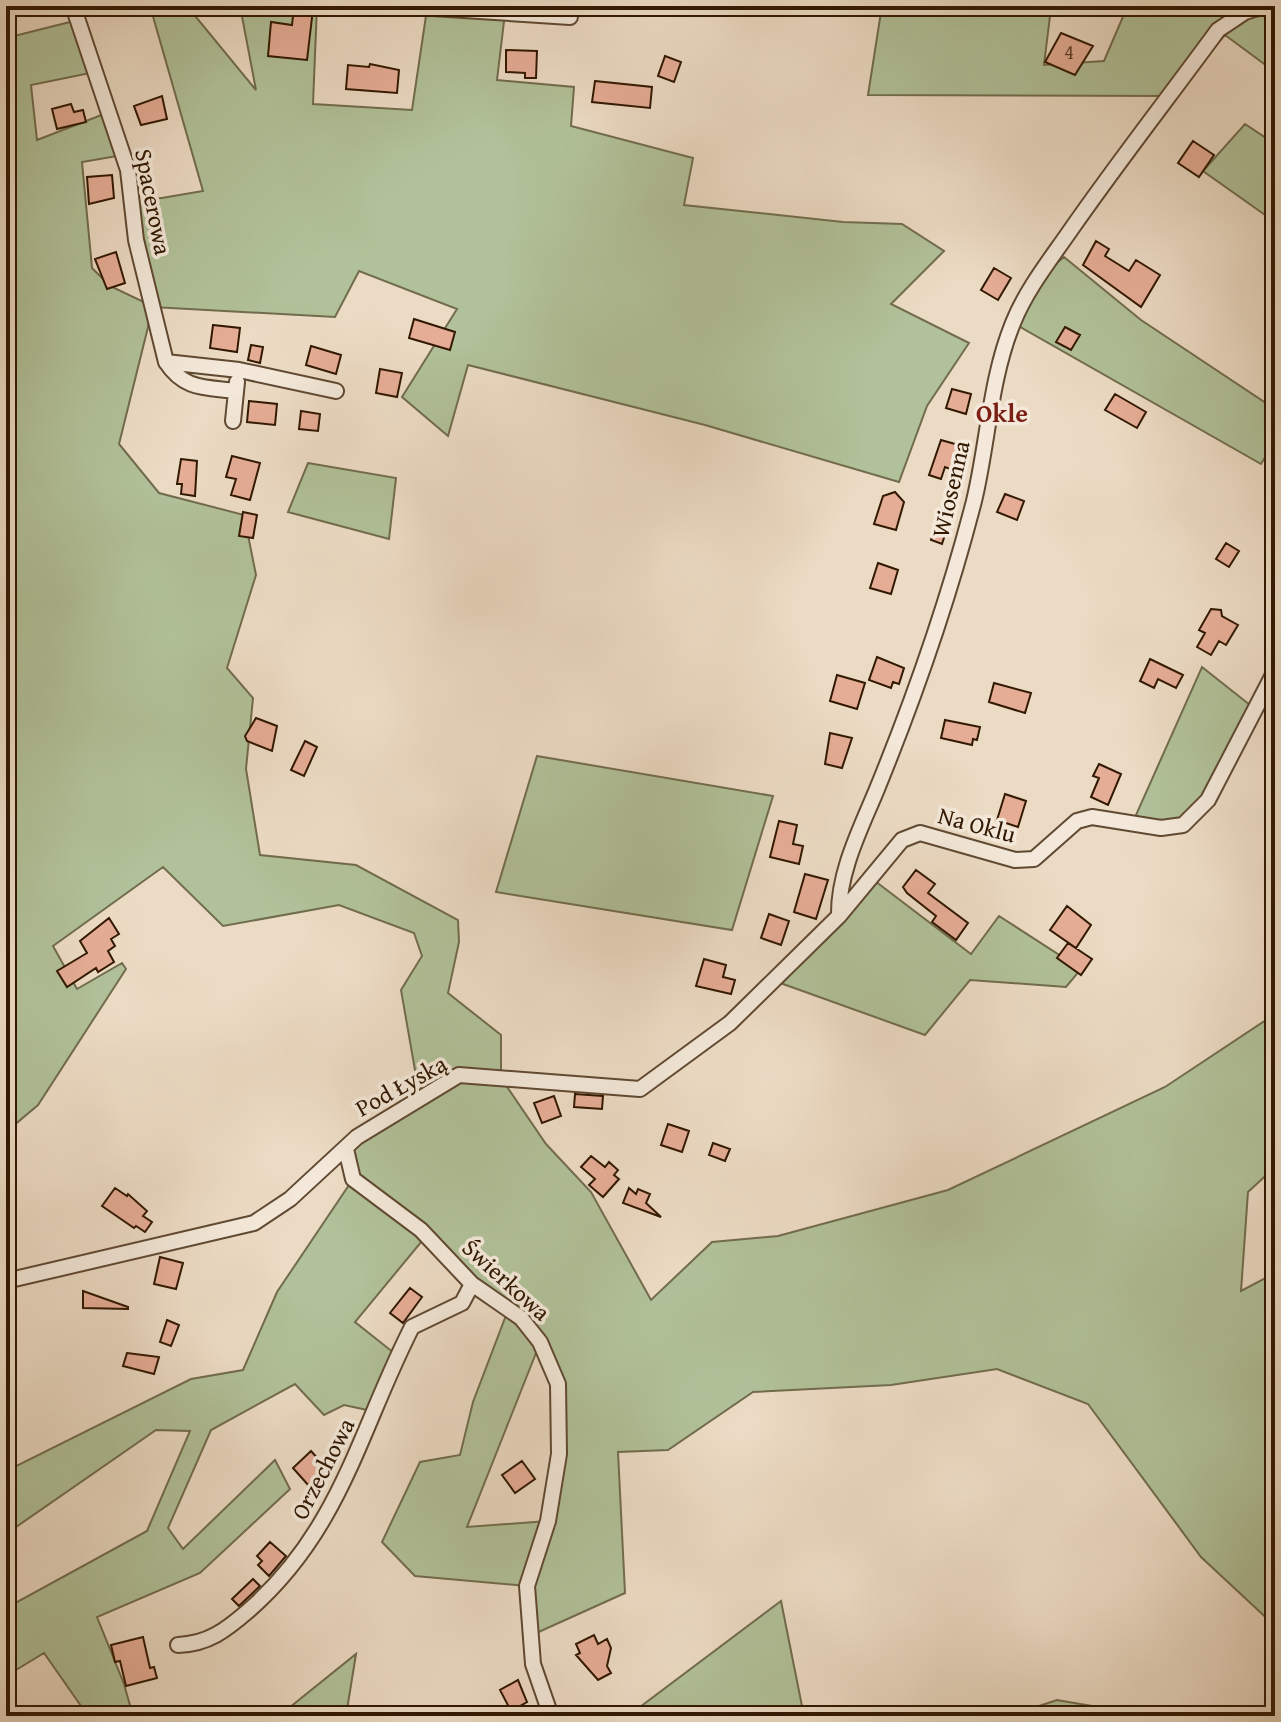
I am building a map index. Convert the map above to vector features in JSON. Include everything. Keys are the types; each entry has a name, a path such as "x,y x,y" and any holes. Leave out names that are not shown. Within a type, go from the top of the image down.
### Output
{"street":[{"name":"Spacerowa","path":"73,6 128,170 136,240 166,362"},
{"path":"402,6 570,17"},
{"name":"Wiosenna","path":"839,916 839,896 857,838 915,688 953,576 974,499 995,386 1013,323 1035,281 1079,217 1218,30 1245,12 1265,6"},
{"path":"166,362 239,370 336,391"},
{"path":"166,362 177,378 195,386 236,391"},
{"path":"233,421 239,370"},
{"name":"Na Oklu","path":"839,916 902,840 920,833 1015,860 1034,859 1077,821 1092,817 1161,828 1183,825 1208,800 1275,671"},
{"name":"Pod Łyską","path":"6,1281 254,1223 290,1199 357,1137 459,1075 640,1089 730,1023 839,916"},
{"name":"Świerkowa","path":"346,1149 353,1179 421,1230 472,1284 521,1318 540,1342 558,1384 559,1454 553,1494 548,1521 527,1586 533,1664 551,1716"},
{"name":"Orzechowa","path":"178,1645 213,1639 272,1590 317,1532 343,1486 412,1327 462,1303 472,1284"}],"green space":[{"path":"150,6 187,6 256,90 240,6 317,6 313,104 412,110 427,9 402,6 570,6 570,17 505,13 497,80 574,87 571,126 693,158 684,205 843,222 902,224 944,251 891,304 969,343 927,406 899,482 705,425 468,365 448,436 402,397 457,309 359,271 335,317 153,307 119,444 159,493 244,515 256,575 227,668 253,698 246,769 260,855 356,865 458,920 459,942 448,993 501,1035 501,1078 546,1144 591,1192 651,1300 712,1242 778,1236 948,1190 1165,1087 1275,1014 1275,1167 1248,1192 1241,1291 1275,1273 1275,1626 1201,1557 1088,1404 997,1369 891,1385 753,1392 668,1450 618,1452 625,1593 532,1635 527,1586 415,1576 382,1542 420,1462 460,1455 473,1402 508,1310 397,1217 422,1241 355,1322 394,1353 372,1411 344,1405 324,1415 295,1384 211,1430 168,1528 183,1549 275,1460 290,1489 200,1573 97,1617 124,1684 133,1716 88,1716 44,1653 6,1676 6,1608 147,1531 190,1431 156,1430 6,1534 6,1471 191,1379 243,1370 277,1292 353,1179 346,1149 424,1096 415,1070 401,990 422,956 414,933 339,905 223,926 163,867 53,946 77,989 122,963 126,969 38,1105 6,1132 6,38 78,20 95,72 31,85 37,140 109,112 123,155 82,162 92,268 110,286 152,306 132,203 203,191","holes":["540,1343 558,1385 548,1521 467,1527"]},
{"path":"1275,6 1275,72 1225,35 1170,96 868,95 881,12 1050,16 1044,65 1104,61 1125,12 1245,12"},
{"path":"1245,124 1275,144 1275,222 1203,171"},
{"path":"1064,257 1141,320 1269,405 1275,394 1275,441 1261,464 1013,323 1035,281"},
{"path":"308,463 396,478 389,539 288,512"},
{"path":"1202,667 1255,709 1208,800 1183,825 1132,824"},
{"path":"537,756 773,796 732,930 496,892"},
{"path":"871,878 971,954 999,916 1081,969 1066,987 970,980 925,1035 772,980"},
{"path":"781,1601 804,1716 628,1716"},
{"path":"356,1654 346,1716 279,1716"},
{"path":"1057,1700 1144,1715 1146,1716 1009,1716"}],"building":[{"path":"294,7 313,9 307,60 268,56 271,22 292,25"},
{"path":"1061,33 1093,46 1075,75 1045,62"},
{"path":"506,50 537,51 536,78 525,78 525,73 506,72"},
{"path":"665,56 681,62 674,82 658,76"},
{"path":"370,64 399,70 397,93 346,89 348,65 369,67"},
{"path":"595,81 652,87 650,108 592,102"},
{"path":"162,96 167,119 141,125 134,106"},
{"path":"71,104 74,112 83,110 86,122 57,129 52,109"},
{"path":"1193,141 1214,155 1199,177 1178,163"},
{"path":"112,175 114,198 89,204 87,177"},
{"path":"1096,241 1109,249 1105,256 1129,271 1136,260 1160,275 1141,307 1083,265"},
{"path":"116,252 125,283 107,289 95,259"},
{"path":"994,268 1011,278 998,300 981,290"},
{"path":"414,319 455,332 450,350 409,338"},
{"path":"213,325 240,328 237,352 210,348"},
{"path":"1065,327 1080,335 1071,350 1056,342"},
{"path":"251,345 263,347 260,363 248,360"},
{"path":"311,346 341,355 336,374 306,365"},
{"path":"380,369 402,373 397,397 376,393"},
{"path":"952,389 971,394 966,414 946,408"},
{"path":"1115,394 1146,412 1137,428 1105,410"},
{"path":"249,401 277,404 275,425 247,422"},
{"path":"301,411 320,414 318,431 299,429"},
{"path":"941,440 962,446 953,470 945,467 941,479 929,475"},
{"path":"232,456 260,463 250,500 231,495 236,479 226,477"},
{"path":"181,459 197,461 195,496 181,494 182,484 177,484"},
{"path":"895,492 904,502 896,530 874,524 883,496"},
{"path":"1005,494 1024,501 1017,520 997,512"},
{"path":"243,512 257,515 253,538 239,536"},
{"path":"938,516 950,519 942,544 931,540"},
{"path":"1226,543 1239,551 1229,567 1216,559"},
{"path":"878,563 898,570 891,594 870,588"},
{"path":"1211,609 1221,610 1222,616 1238,625 1226,645 1219,641 1211,655 1197,647 1205,633 1199,630"},
{"path":"877,657 904,668 899,684 893,682 891,688 869,680"},
{"path":"1150,659 1183,675 1176,688 1158,679 1154,688 1140,681"},
{"path":"837,675 865,683 857,709 830,701"},
{"path":"994,683 1031,693 1025,713 989,702"},
{"path":"256,718 277,726 272,751 247,741 245,736"},
{"path":"945,720 980,727 977,740 973,739 972,745 941,738"},
{"path":"830,733 852,738 842,768 825,764"},
{"path":"305,741 317,747 304,776 291,770"},
{"path":"1099,764 1121,774 1108,805 1091,797 1099,778 1093,776"},
{"path":"1005,794 1026,801 1018,827 997,820"},
{"path":"779,821 797,825 793,844 803,846 799,864 770,857"},
{"path":"916,870 935,884 928,893 968,923 956,940 932,922 936,916 903,887"},
{"path":"805,874 828,880 816,919 794,912"},
{"path":"1067,906 1091,925 1076,948 1050,930"},
{"path":"769,914 789,921 781,945 761,938"},
{"path":"109,918 119,934 111,939 115,946 108,951 114,962 98,972 96,968 67,987 57,971 87,953 80,941"},
{"path":"1068,943 1092,959 1081,975 1057,958"},
{"path":"704,959 726,965 723,977 735,980 731,994 696,986"},
{"path":"575,1094 603,1096 602,1109 574,1107"},
{"path":"554,1096 561,1116 542,1123 534,1103"},
{"path":"668,1124 689,1131 682,1152 661,1145"},
{"path":"713,1143 730,1149 725,1161 709,1155"},
{"path":"591,1156 605,1167 609,1162 618,1170 614,1175 619,1179 603,1197 589,1185 595,1179 581,1167"},
{"path":"115,1188 128,1194 147,1211 143,1216 152,1222 145,1232 102,1206"},
{"path":"629,1188 636,1194 638,1189 650,1194 646,1203 661,1217 623,1203"},
{"path":"160,1257 183,1263 176,1289 154,1284"},
{"path":"410,1288 422,1297 403,1323 390,1313"},
{"path":"83,1291 128,1307 128,1309 83,1308"},
{"path":"167,1320 179,1325 171,1346 160,1342"},
{"path":"127,1353 159,1357 154,1374 123,1366"},
{"path":"311,1451 327,1469 309,1486 293,1468"},
{"path":"522,1461 535,1479 515,1493 502,1475"},
{"path":"270,1542 286,1556 269,1576 258,1565 262,1561 257,1556"},
{"path":"253,1579 260,1586 239,1606 232,1599"},
{"path":"594,1635 598,1644 607,1639 611,1648 607,1666 611,1673 598,1680 576,1655 580,1653 576,1644"},
{"path":"143,1637 150,1668 154,1667 157,1678 126,1686 120,1661 115,1662 111,1645"},
{"path":"518,1680 527,1702 511,1711 500,1690"}],"district":[{"name":"Okle","path":"1002,413"}]}
